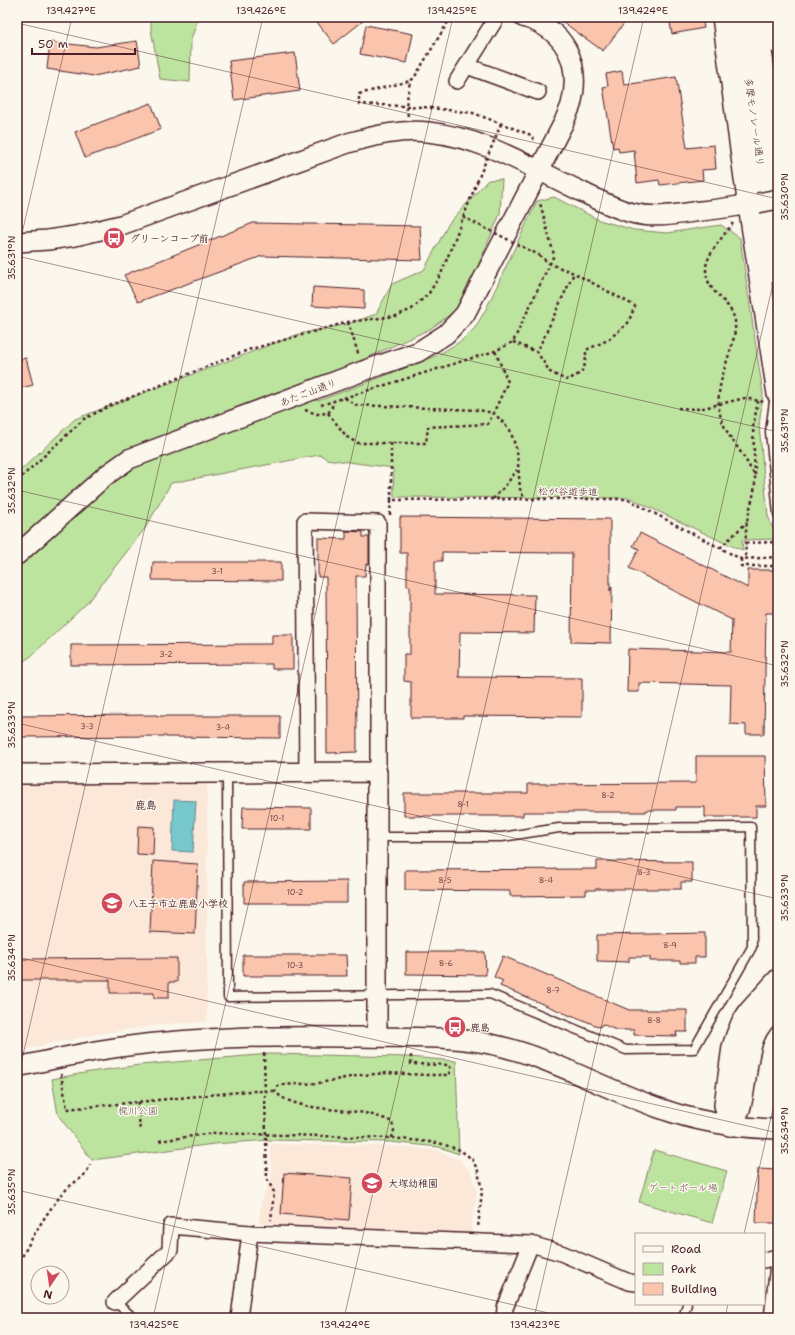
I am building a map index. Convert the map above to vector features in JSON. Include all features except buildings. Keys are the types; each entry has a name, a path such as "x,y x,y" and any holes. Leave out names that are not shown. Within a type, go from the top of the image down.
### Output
{"main road":[{"path":"723,17 753,203 773,394"},
{"name":"多摩モノレール通り","path":"740,17 778,274"},
{"name":"多摩モノレール通り","path":"756,17 778,166"},
{"path":"774,17 778,43"},
{"path":"730,1125 725,1105 736,1035 750,1012 778,980"},
{"path":"730,1125 740,1107 751,1042 756,1030 764,1018 778,1008"}],"street":[{"path":"457,81 498,17"},
{"name":"あたご山通り","path":"17,556 106,476 130,459 363,371 418,352 446,334 465,314 571,105 574,88 574,71 571,57 563,43 549,29 531,19 523,17"},
{"path":"466,66 538,92"},
{"path":"17,242 48,240 75,236 121,225 348,143 387,134 427,132 456,137 481,144 538,170 606,204 632,213 669,216 778,199"},
{"path":"306,772 305,521 378,522 377,1037"},
{"path":"17,774 377,772"},
{"path":"17,1067 102,1050 156,1044 264,1036 470,1040 522,1052 660,1109 706,1121 730,1125 778,1129"},
{"path":"115,1302 170,1250 171,1226 250,1233 531,1244 561,1253 629,1282 635,1283"},
{"path":"239,1318 250,1233"},
{"path":"504,1318 505,1308 531,1244"},
{"path":"765,1260 778,1257"},
{"path":"772,1318 778,1264"}],"lane":[{"path":"773,394 770,432 778,514"},
{"path":"227,773 228,997 490,994 626,1050 694,1049 752,947 751,827 559,828 502,837 377,837"},
{"path":"115,1302 134,1318"},
{"path":"683,1318 687,1305"}],"path":[{"path":"451,17 414,78 410,81 359,94 358,104 406,106 473,113 531,135 538,146"},
{"path":"408,119 406,106 410,81"},
{"path":"17,481 84,420 109,406 248,350 348,322 396,316 412,309 429,293 442,274 477,182 502,124"},
{"path":"539,199 554,254"},
{"path":"463,217 539,256 550,264 574,273 635,306 628,323 608,340 586,350 586,366 577,376 566,380 550,372 536,352 514,342"},
{"path":"734,223 708,258 706,265 708,284 714,292 722,298 730,310 734,321 733,339 722,375 719,405 720,415 728,433 755,476"},
{"path":"536,352 574,273"},
{"path":"348,322 363,371"},
{"path":"328,413 347,437 357,443 426,443 428,428 488,424 508,382 496,351"},
{"path":"678,408 699,409 745,398 758,401 773,394"},
{"path":"345,398 356,405 478,410 494,413 510,430 517,451 520,489 524,498"},
{"path":"745,559 747,522 754,491 755,476 753,427 758,401"},
{"path":"301,409 317,414 328,413 332,408 332,402"},
{"path":"378,522 389,522 391,500 391,443"},
{"path":"493,499 518,470"},
{"name":"松が谷遊歩道","path":"391,500 524,498 627,499 741,559 778,557"},
{"path":"720,549 747,522"},
{"path":"746,543 778,542"},
{"path":"741,559 741,566 774,566 774,570"},
{"path":"264,1052 267,1179 274,1192 270,1234"},
{"path":"276,1091 278,1086 281,1085 319,1083 361,1075 387,1073 449,1075 451,1069 448,1065 411,1064 411,1054"},
{"path":"61,1074 67,1109 265,1090 276,1091 279,1095 298,1104 365,1113 392,1122 394,1130 392,1138"},
{"path":"138,1102 140,1131"},
{"path":"159,1141 213,1133 392,1138 439,1143 460,1150 472,1159 478,1171 482,1190 476,1242"},
{"path":"17,1267 24,1252 54,1204 66,1189 88,1171 90,1164"}],"shaded area":[{"name":"八王子市立鹿島小学校","path":"17,783 207,783 207,1022 166,1024 97,1034 17,1051"},
{"name":"大塚幼稚園","path":"270,1144 389,1146 436,1150 460,1160 471,1173 477,1191 470,1236 259,1224 261,1202 272,1175"}],"green space":[{"path":"151,17 199,17 191,39 190,82 160,79 151,29"},
{"path":"502,179 500,214 473,278 455,311 430,329 321,379 316,397 318,401 424,361 461,341 475,328 486,309 537,201 554,197 599,220 634,230 667,233 721,225 740,238 763,394 759,426 768,516 777,539 742,540 743,550 729,545 630,498 394,497 393,468 326,459 319,455 171,483 146,527 86,604 30,657 17,665 17,472 21,470 75,419 299,334 351,323 376,314 392,284 424,270 449,223 488,180"},
{"name":"梶川公園","path":"270,1054 408,1057 456,1061 459,1154 439,1147 390,1142 269,1140 214,1144 92,1160 58,1115 52,1079 140,1065"},
{"name":"ゲートボール場","path":"654,1150 727,1171 712,1223 639,1202"}],"water":[{"path":"174,800 196,801 193,852 172,851"}],"place":[{"name":"グリーンコープ前","path":"114,238"},
{"name":"八王子市立鹿島小学校","path":"112,903"},
{"name":"鹿島","path":"455,1027"},
{"name":"大塚幼稚園","path":"372,1183"}],"district":[{"name":"鹿島","path":"146,805"}]}
